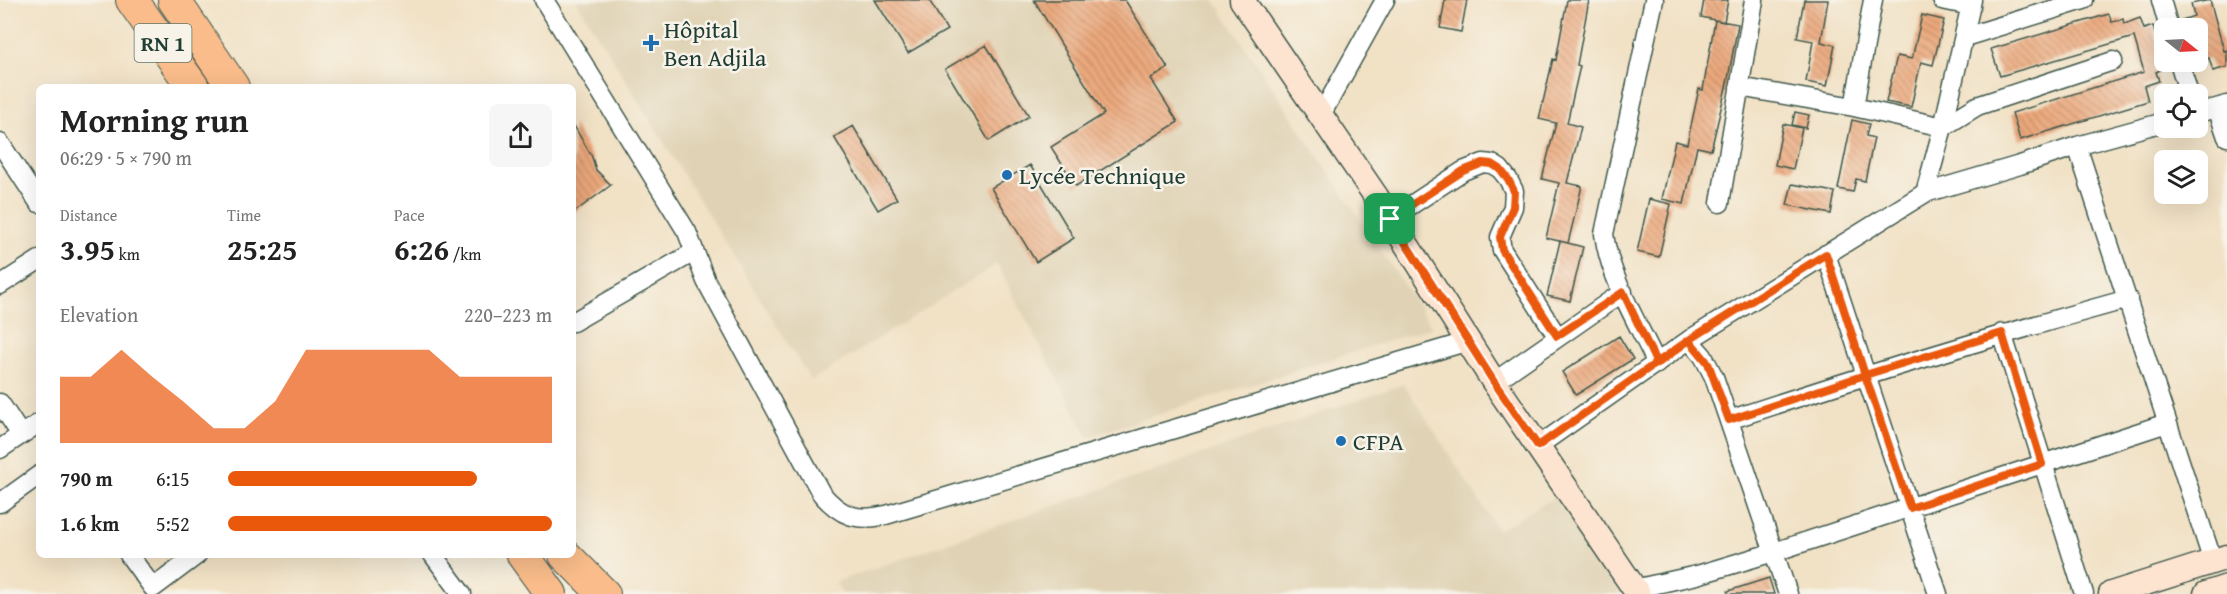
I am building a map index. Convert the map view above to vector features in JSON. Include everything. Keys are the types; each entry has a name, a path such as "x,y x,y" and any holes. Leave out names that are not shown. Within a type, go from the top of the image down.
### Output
{"highway":[{"name":"RN 1","path":"132,0 191,84"},
{"name":"RN 1","path":"174,0 231,84"},
{"path":"508,558 527,594"},
{"path":"525,558 551,594"},
{"path":"558,558 582,594"},
{"path":"568,558 604,594"}],"street":[{"path":"544,0 687,232 706,281 821,492 830,504 856,518 871,519 939,501 1469,341"},
{"path":"1242,0 1390,219 1494,382 1636,592 1774,552 2168,423"},
{"path":"1320,117 1385,0"},
{"path":"1654,0 1604,234 1606,254 1612,271 1657,364"},
{"path":"1720,202 1754,0"},
{"path":"1854,107 1873,0"},
{"path":"1925,193 1972,3 1942,0"},
{"path":"1965,37 2084,0"},
{"path":"2161,0 2166,18"},
{"path":"1739,87 1854,107 1943,127 1977,106 2113,62"},
{"path":"2222,106 2227,137"},
{"path":"1538,446 1689,340 1925,193 2154,125"},
{"path":"0,143 36,198"},
{"path":"2077,146 2168,423 2220,560 2111,594"},
{"path":"1390,219 1463,171 1483,163 1492,164 1500,169 1514,191 1515,200 1500,237 1502,250 1557,336"},
{"path":"576,320 694,252"},
{"path":"1826,254 1938,594"},
{"path":"0,285 36,262"},
{"path":"1494,382 1623,292"},
{"path":"1729,420 2002,333 2128,299"},
{"path":"2002,333 2084,594"},
{"path":"1689,340 1708,363 1788,594"},
{"path":"0,403 21,435"},
{"path":"0,449 36,425"},
{"path":"0,503 36,477"},
{"path":"131,558 155,591 194,558"},
{"path":"435,558 462,594"},
{"path":"2206,594 2227,587"}],"shaded area":[{"name":"Lycée Technique","path":"576,0 1214,0 1432,327 1088,437 997,264 811,381"},
{"name":"CFPA","path":"1404,384 1498,530 1555,497 1621,594 842,594 835,582"}],"building":[{"path":"875,0 929,0 947,30 908,53"},
{"path":"1034,0 1125,0 1168,68 1151,79 1178,122 1076,186 1051,147 1104,114"},
{"path":"1445,0 1467,0 1461,32 1440,28"},
{"path":"1567,0 1589,0 1577,65 1580,66 1567,123 1581,127 1567,183 1582,186 1568,243 1546,238 1559,183 1542,179 1556,123 1539,119 1553,59 1556,60"},
{"path":"1704,0 1728,0 1724,22 1701,17"},
{"path":"1804,0 1828,0 1821,42 1835,45 1827,86 1806,82 1813,41 1797,38"},
{"path":"2210,0 2224,51 2227,50 2227,67 2213,71 2208,58 2208,18 2188,18 2194,16 2191,4"},
{"path":"2109,14 2112,22 2123,19 2124,24 2140,18 2144,29 2153,26 2154,72 2159,81 2144,86 2148,101 2020,140 2012,113 2144,72 2134,37 2000,76 1991,49"},
{"path":"1922,15 1944,20 1933,65 1921,62 1911,107 1886,102 1897,56 1912,59"},
{"path":"1715,20 1738,24 1711,150 1697,147 1684,204 1662,199 1675,141 1687,144 1699,89 1703,90"},
{"path":"986,45 1029,116 989,141 945,69"},
{"path":"1795,112 1809,115 1806,128 1792,125"},
{"path":"1852,120 1869,124 1866,136 1874,138 1865,181 1856,179 1853,192 1838,189"},
{"path":"1783,124 1802,128 1793,169 1775,165"},
{"path":"853,126 897,199 878,210 834,137"},
{"path":"576,129 592,157 596,170 611,185 576,211"},
{"path":"1030,165 1074,238 1036,262 991,188"},
{"path":"1792,184 1835,192 1831,214 1787,205"},
{"path":"1649,199 1671,204 1659,257 1637,252"},
{"path":"1560,241 1583,247 1570,301 1547,296"},
{"path":"1619,336 1633,359 1576,395 1562,372"},
{"path":"1769,578 1774,594 1728,594 1728,591"}],"place":[{"name":"Hôpital Ben Adjila","path":"651,43"},
{"name":"Lycée Technique","path":"1007,175"},
{"name":"CFPA","path":"1341,441"}],"route":[{"path":"1390,219 1463,171 1483,163 1492,164 1500,169 1514,191 1513,207 1500,237 1502,250 1557,336 1623,292 1657,364 1689,340 1826,254 1865,375 2002,333 2042,464 1910,508 1865,375 1729,420 1708,363 1689,340 1657,364 1538,446 1494,382 1390,219"}]}
